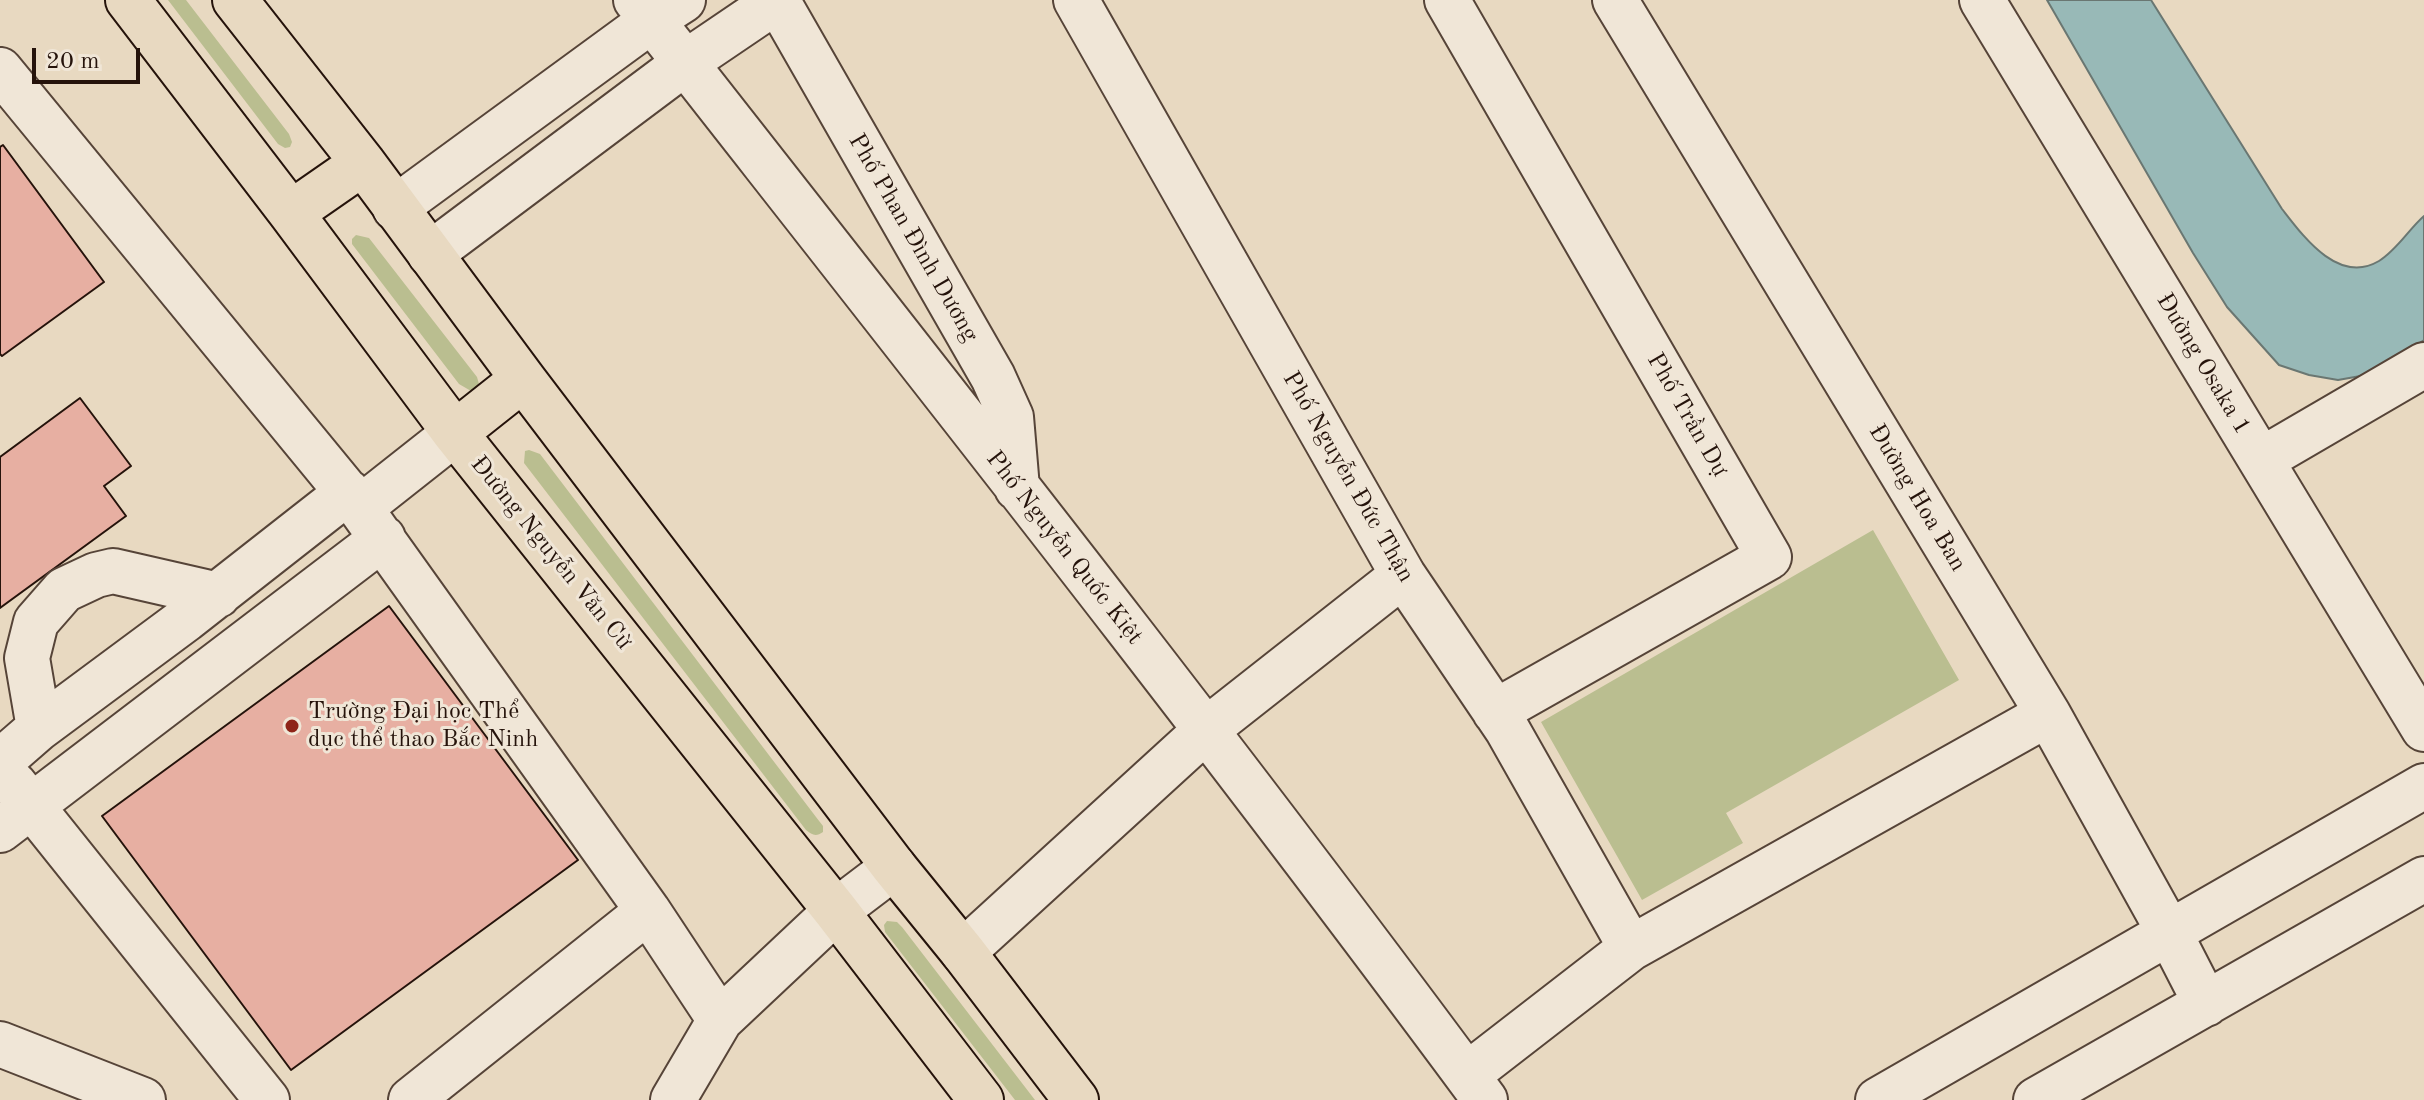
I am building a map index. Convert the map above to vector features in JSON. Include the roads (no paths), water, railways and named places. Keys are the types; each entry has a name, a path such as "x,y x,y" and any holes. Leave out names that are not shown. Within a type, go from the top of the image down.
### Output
{"main road":[{"name":"Đường Nguyễn Văn Cừ","path":"128,0 455,433 836,911 981,1100"},
{"path":"235,0 363,163 894,867 1076,1100"},
{"path":"291,213 363,163"},
{"path":"455,433 523,379"}],"street":[{"path":"430,254 685,63 777,0"},
{"name":"Phố Phan Đình Dương","path":"777,0 993,377 1011,417 1017,488"},
{"name":"Phố Nguyễn Đức Thận","path":"1076,0 1403,575 1495,712 1631,948"},
{"name":"Phố Trần Dự","path":"1447,0 1769,557 1495,712"},
{"name":"Đường Hoa Ban","path":"1615,0 2048,714 2206,1004"},
{"name":"Đường Osaka 1","path":"1982,0 2424,729"},
{"path":"395,208 657,7"},
{"name":"Phố Nguyễn Quốc Kiệt","path":"657,7 685,63 1206,730 1476,1088"},
{"path":"0,70 364,513 648,911 720,1020"},
{"path":"2261,460 2424,365"},
{"path":"16,818 230,677 364,513 455,433"},
{"path":"267,1100 16,818 0,764 39,728 202,607 364,513"},
{"path":"39,728 27,658 36,622 64,590 96,575 113,571 202,607 230,677"},
{"path":"963,952 1206,730 1403,575"},
{"path":"1476,1088 1631,948 2048,714"},
{"path":"1878,1100 2424,786"},
{"path":"681,1096 720,1020 836,911 894,867"},
{"path":"2036,1100 2424,879"},
{"path":"411,1100 648,911"},
{"path":"0,1044 143,1100"}],"water":[{"path":"2047,0 2151,0 2282,209 2311,244 2336,262 2350,267 2364,267 2379,261 2424,216 2424,340 2366,375 2338,380 2279,365 2227,307"}],"place":[{"name":"Trường Đại học Thể dục thể thao Bắc Ninh","path":"292,726"}]}
